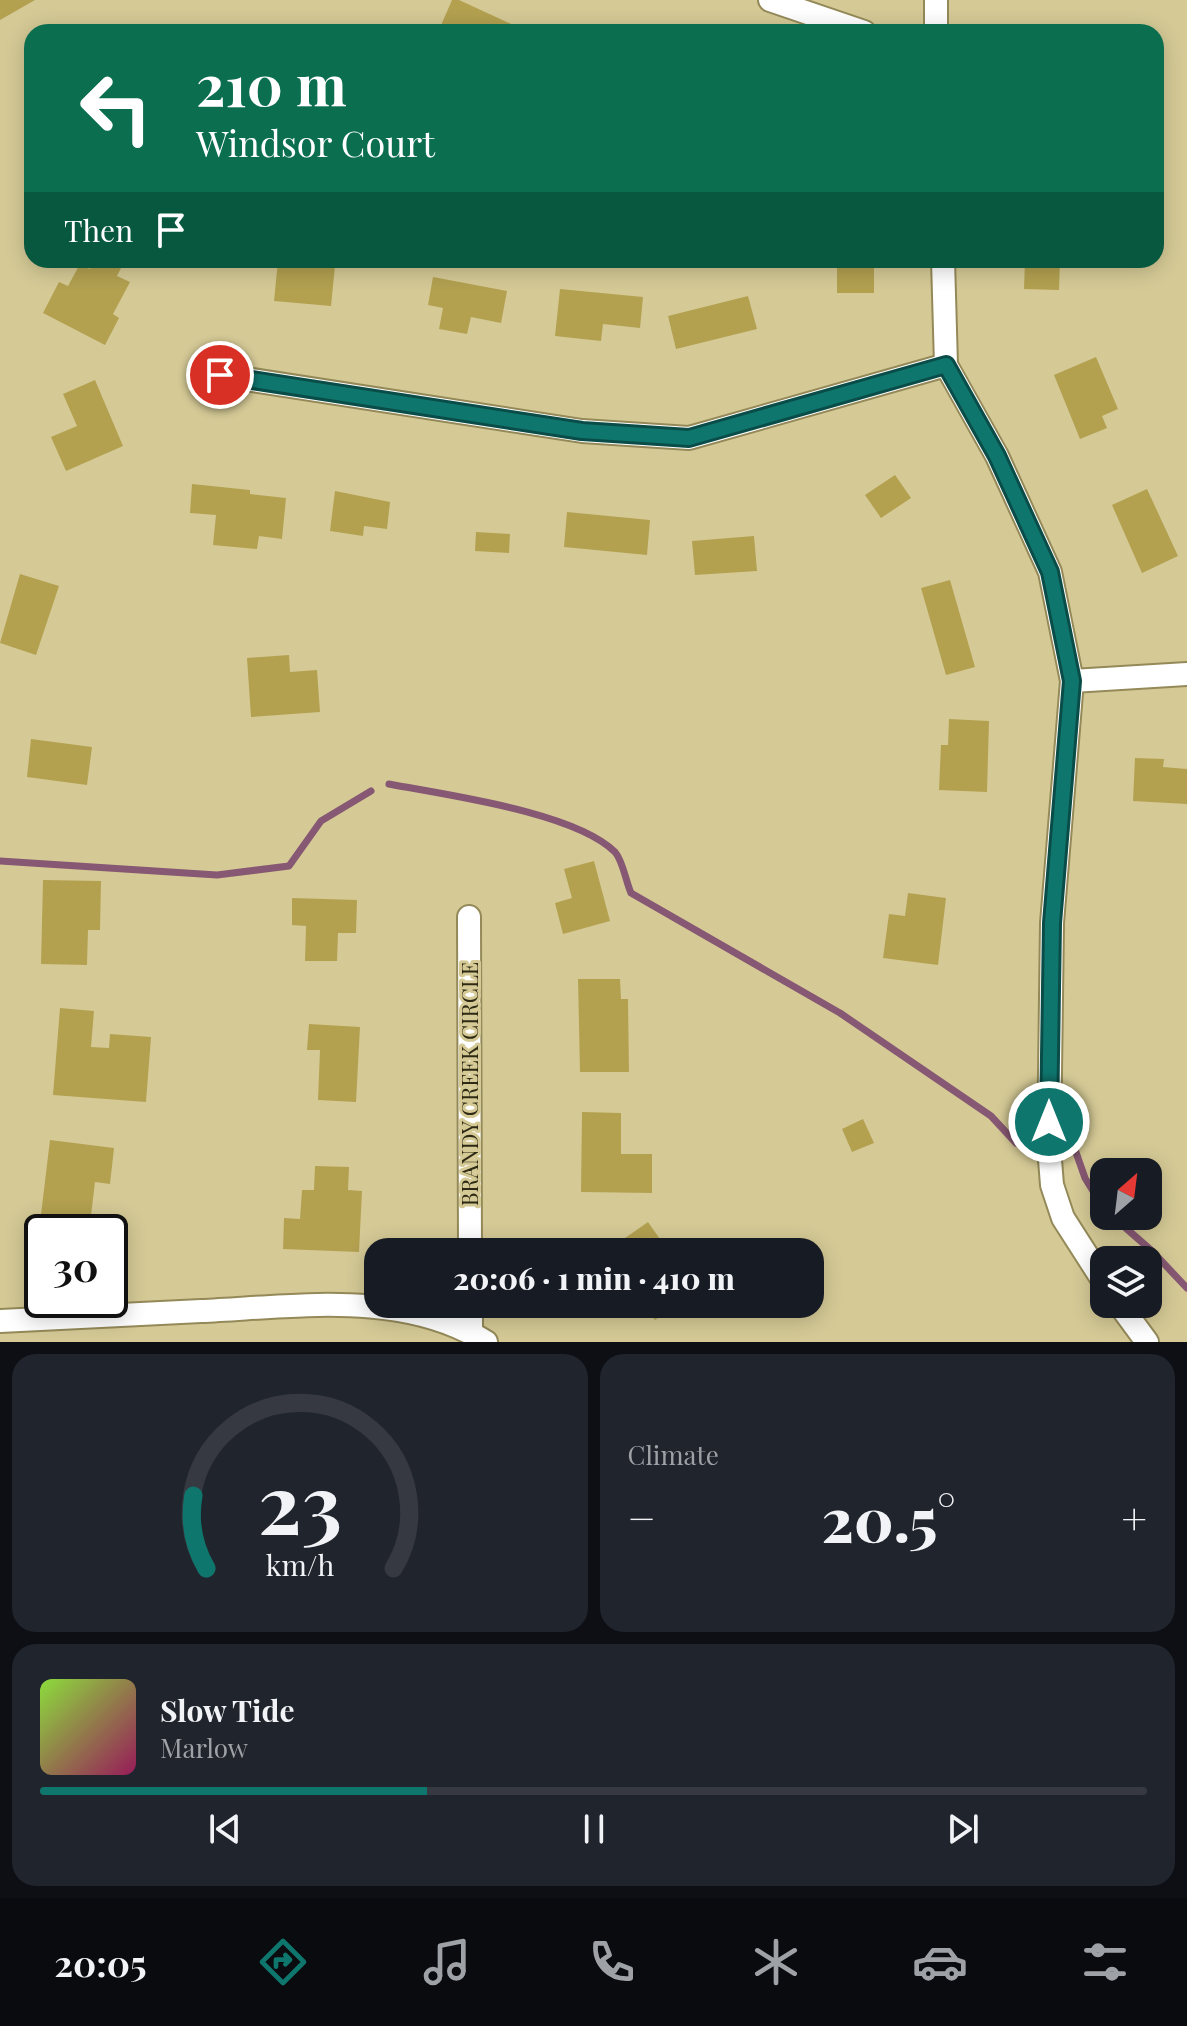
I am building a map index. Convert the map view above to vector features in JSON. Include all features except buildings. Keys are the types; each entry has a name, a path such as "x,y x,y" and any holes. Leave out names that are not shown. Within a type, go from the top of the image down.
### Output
{"street":[{"path":"770,0 840,24"},
{"path":"936,0 936,24"},
{"path":"943,268 946,365 997,456 1050,572 1072,681 1052,923 1049,1147 1052,1185 1063,1218 1090,1260"},
{"path":"220,375 582,431 689,438 946,365"},
{"path":"1072,681 1187,674"},
{"name":"BRANDY CREEK CIRCLE","path":"469,917 470,1238"},
{"path":"0,1321 346,1304 412,1313 478,1337"},
{"path":"1129,1318 1147,1342"}],"waterway":[{"path":"389,784 508,807 571,826 596,838 618,856 631,893 840,1013 991,1116 1016,1143"},
{"path":"0,861 217,875 289,866 321,821 371,791"},
{"path":"1072,1141 1090,1186"},
{"path":"1128,1230 1187,1288"}],"route":[{"path":"220,375 582,431 689,438 946,365 997,456 1050,572 1072,681 1052,923 1049,1122"}]}
